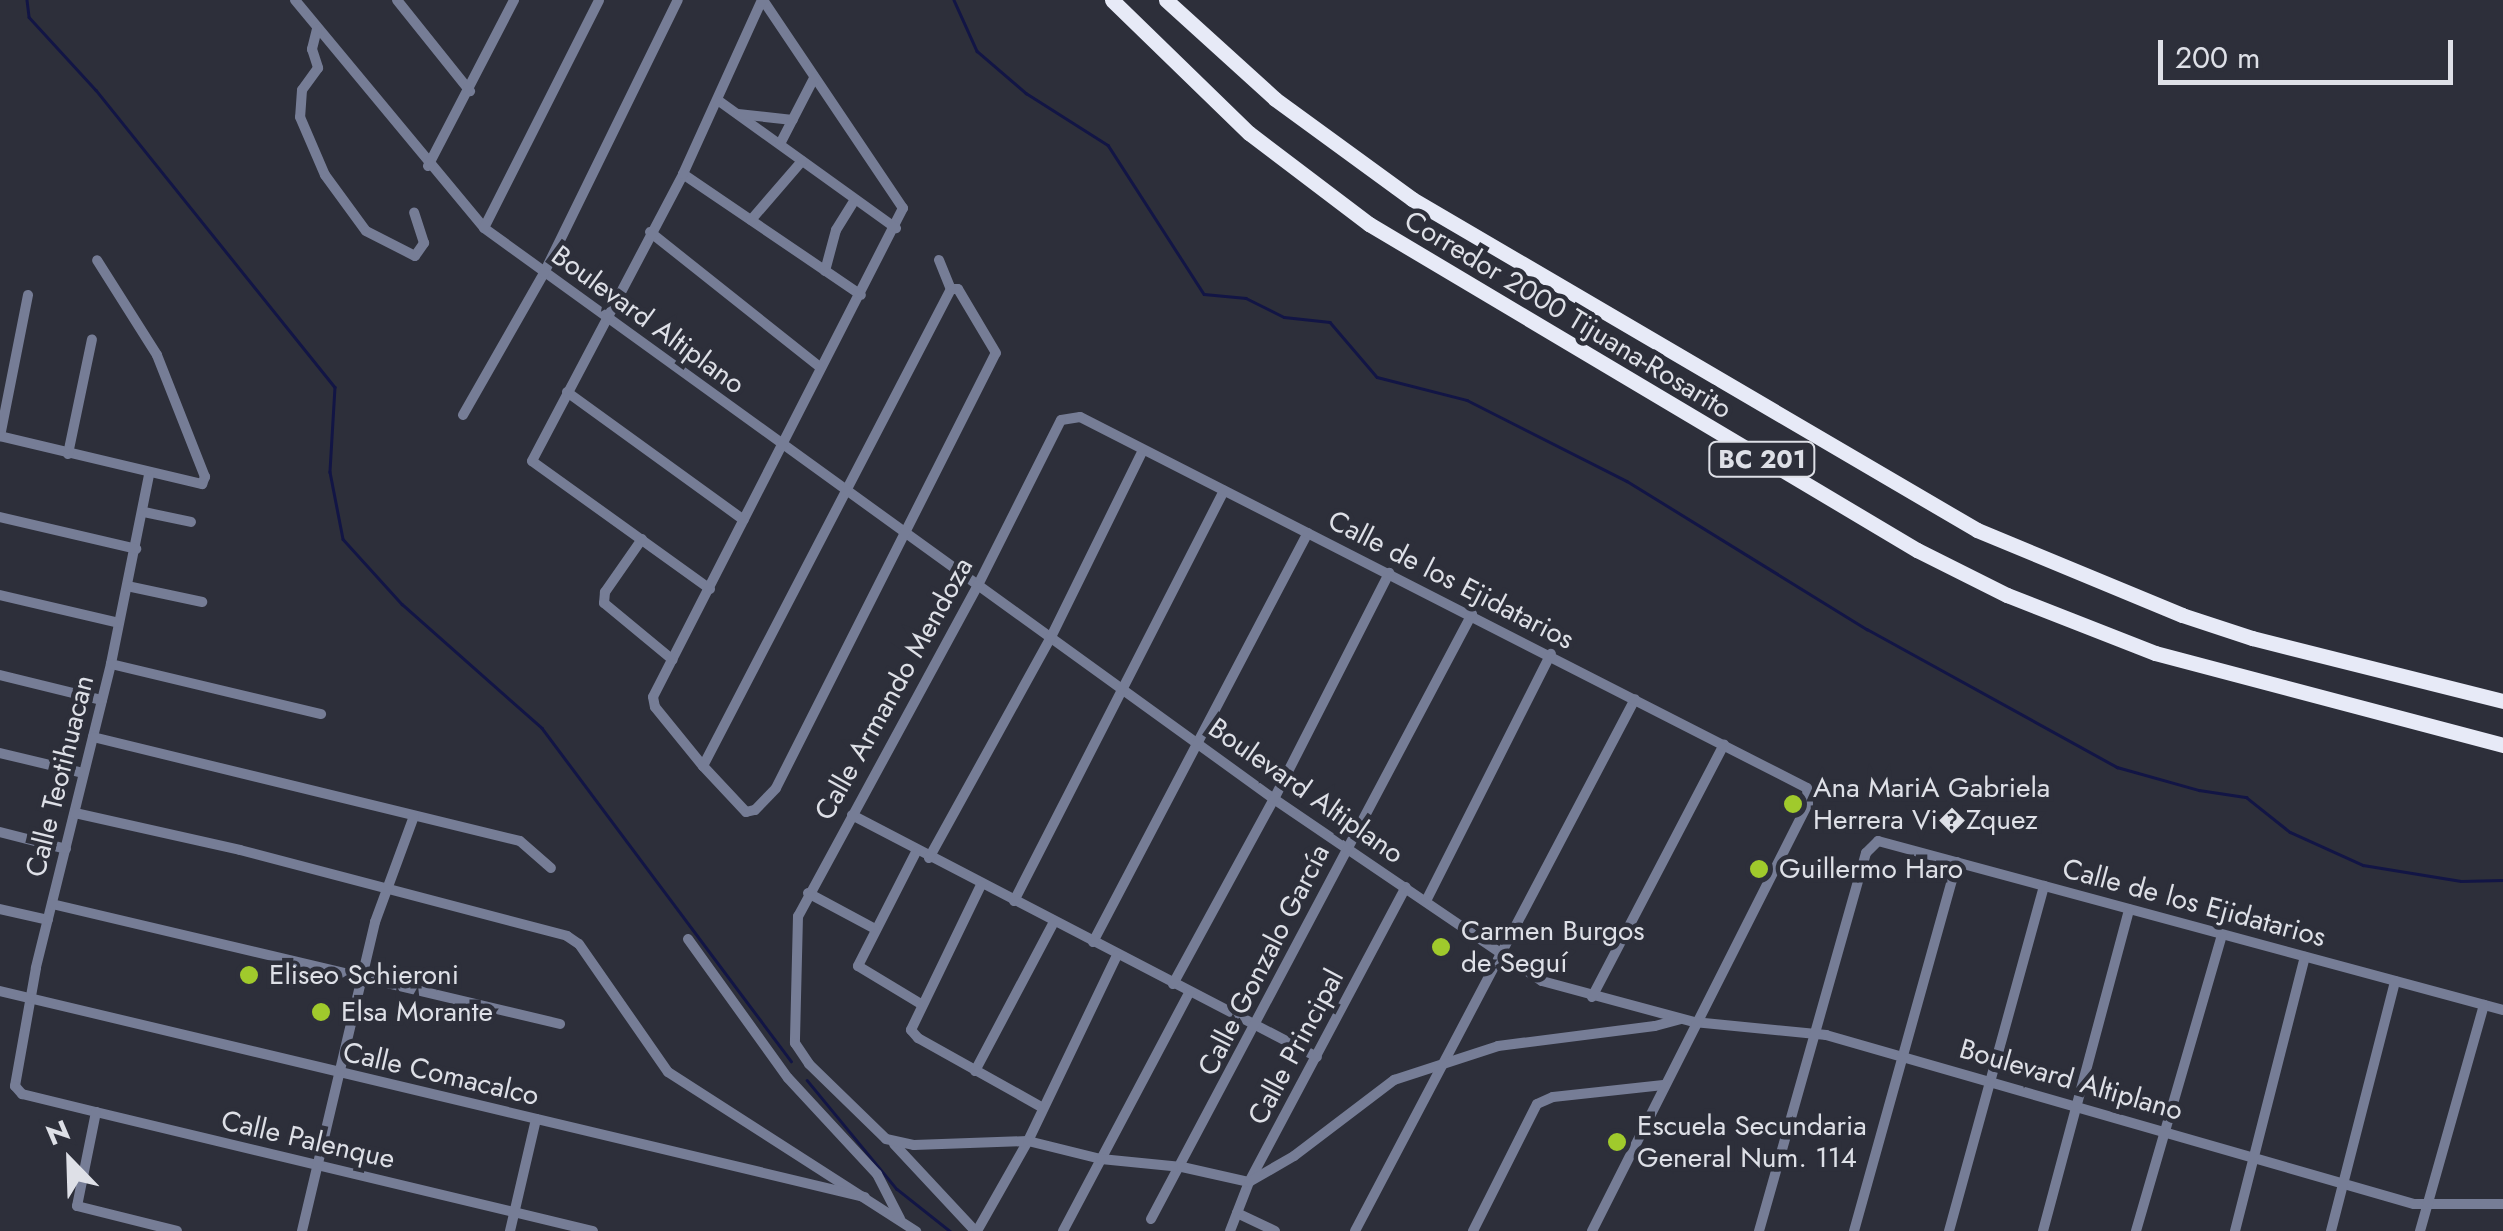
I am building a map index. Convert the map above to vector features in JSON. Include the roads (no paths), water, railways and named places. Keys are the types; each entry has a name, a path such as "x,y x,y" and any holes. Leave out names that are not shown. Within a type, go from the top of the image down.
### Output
{"highway":[{"name":"Corredor 2000 Tijuana-Rosarito","path":"1112,0 1250,134 1369,224 1918,550 2007,595 2155,653 2503,745"},
{"name":"Corredor 2000 Tijuana-Rosarito","path":"1166,0 1275,100 1412,199 1933,507 2017,548 2182,616 2252,638 2503,701"}],"street":[{"name":"Boulevard Altiplano","path":"295,0 428,166 484,228 1274,799 1542,981 1694,1022 1815,1033 2426,1206 2503,1204"},
{"path":"397,0 470,91"},
{"path":"496,0 507,14"},
{"path":"428,166 514,0"},
{"path":"484,228 599,0"},
{"path":"462,415 544,273 678,0"},
{"path":"762,0 902,200 902,213 653,703 742,808 755,810 776,788 997,350 958,289 952,288"},
{"path":"710,589 532,459 683,174 762,0"},
{"path":"317,29 312,50 318,68 302,90 300,116 325,174 366,231 415,256 424,243 414,213"},
{"path":"780,144 814,78"},
{"path":"719,100 896,228"},
{"path":"737,114 793,120"},
{"path":"751,220 802,162"},
{"path":"683,174 862,296"},
{"path":"825,271 836,230 855,198"},
{"path":"650,232 821,368"},
{"path":"28,295 0,436 150,475 202,484 205,477 157,355 97,260"},
{"path":"939,260 952,288"},
{"path":"703,766 952,288"},
{"path":"68,454 92,339"},
{"path":"567,392 744,520"},
{"name":"Calle de los Ejidatarios","path":"1068,416 1080,417 1803,784 1809,793 1694,1022"},
{"name":"Calle Armando Mendoza","path":"809,1064 795,1043 798,916 978,585 1057,425 1068,416"},
{"path":"929,858 1051,637 1143,450"},
{"name":"Calle Teotihuacan","path":"15,1086 30,998 111,664 150,475"},
{"path":"1014,901 1125,691 1224,491"},
{"path":"144,512 192,522"},
{"path":"0,517 136,549"},
{"path":"1093,942 1308,533"},
{"path":"642,539 605,592 604,603 672,660"},
{"path":"1173,984 1274,799 1389,574"},
{"path":"127,586 202,602"},
{"path":"0,595 119,624"},
{"name":"Calle Gonzalo García","path":"1152,1220 1472,614"},
{"path":"1426,901 1550,654"},
{"path":"111,664 321,714"},
{"path":"0,675 102,700"},
{"path":"1355,1231 1635,698"},
{"path":"93,737 520,841 551,868"},
{"path":"1592,997 1724,744"},
{"path":"0,753 83,773"},
{"path":"75,813 516,922 580,944 668,1072 872,1199 916,1231"},
{"path":"852,815 916,852 1317,1056"},
{"path":"302,1231 361,977 386,890 414,816"},
{"path":"0,832 66,849"},
{"name":"Calle de los Ejidatarios","path":"1815,1033 1866,853 1873,843 1884,841 2503,1010"},
{"path":"916,852 859,968 921,1004"},
{"path":"1854,1231 1957,862"},
{"path":"981,885 921,1004 912,1024 913,1034 1043,1108"},
{"path":"1949,1231 2044,886"},
{"name":"Calle Principal","path":"1230,1231 1249,1182 1406,887"},
{"path":"808,893 875,929"},
{"path":"52,904 560,1024"},
{"path":"0,910 48,920"},
{"path":"2043,1231 2129,910"},
{"path":"975,1071 1054,922"},
{"path":"2136,1231 2222,935"},
{"path":"688,939 788,1078 877,1174 900,1220"},
{"path":"788,1078 809,1064 894,1144 976,1231 1028,1141 1117,955"},
{"path":"2235,1231 2304,957"},
{"path":"2331,1231 2395,981"},
{"name":"Calle Comacalco","path":"0,991 872,1199"},
{"path":"1063,1231 1189,992"},
{"path":"2420,1231 2484,1005"},
{"path":"894,1144 1028,1141 1101,1159 1182,1166 1249,1182 1294,1156 1385,1085 1498,1046 1656,1026 1682,1018"},
{"path":"1592,1231 1694,1022"},
{"path":"1759,1231 1815,1033"},
{"path":"1472,1231 1537,1104 1553,1098 1664,1084"},
{"name":"Calle Palenque","path":"15,1086 22,1094 593,1231"},
{"path":"96,1112 76,1206 177,1231"},
{"path":"510,1231 536,1119"},
{"path":"1236,1213 1275,1231"}],"waterway":[{"path":"27,0 29,17 96,90 335,387 330,472 343,539 402,604 542,728 791,1061"},
{"path":"954,0 977,51 1026,93 1108,145 1204,294 1246,298 1284,317 1330,322 1377,377 1467,400 1627,481 1867,629 2117,767 2199,790 2246,797 2290,832 2363,865 2461,881 2503,880"},
{"path":"807,1080 897,1189 950,1231"}],"place":[{"name":"Ana MariA Gabriela Herrera Vi�Zquez","path":"1793,804"},
{"name":"Guillermo Haro","path":"1759,869"},
{"name":"Carmen Burgos de Seguí","path":"1441,947"},
{"name":"Eliseo Schieroni","path":"249,975"},
{"name":"Elsa Morante","path":"321,1012"},
{"name":"Escuela Secundaria General Num. 114","path":"1617,1142"}]}
